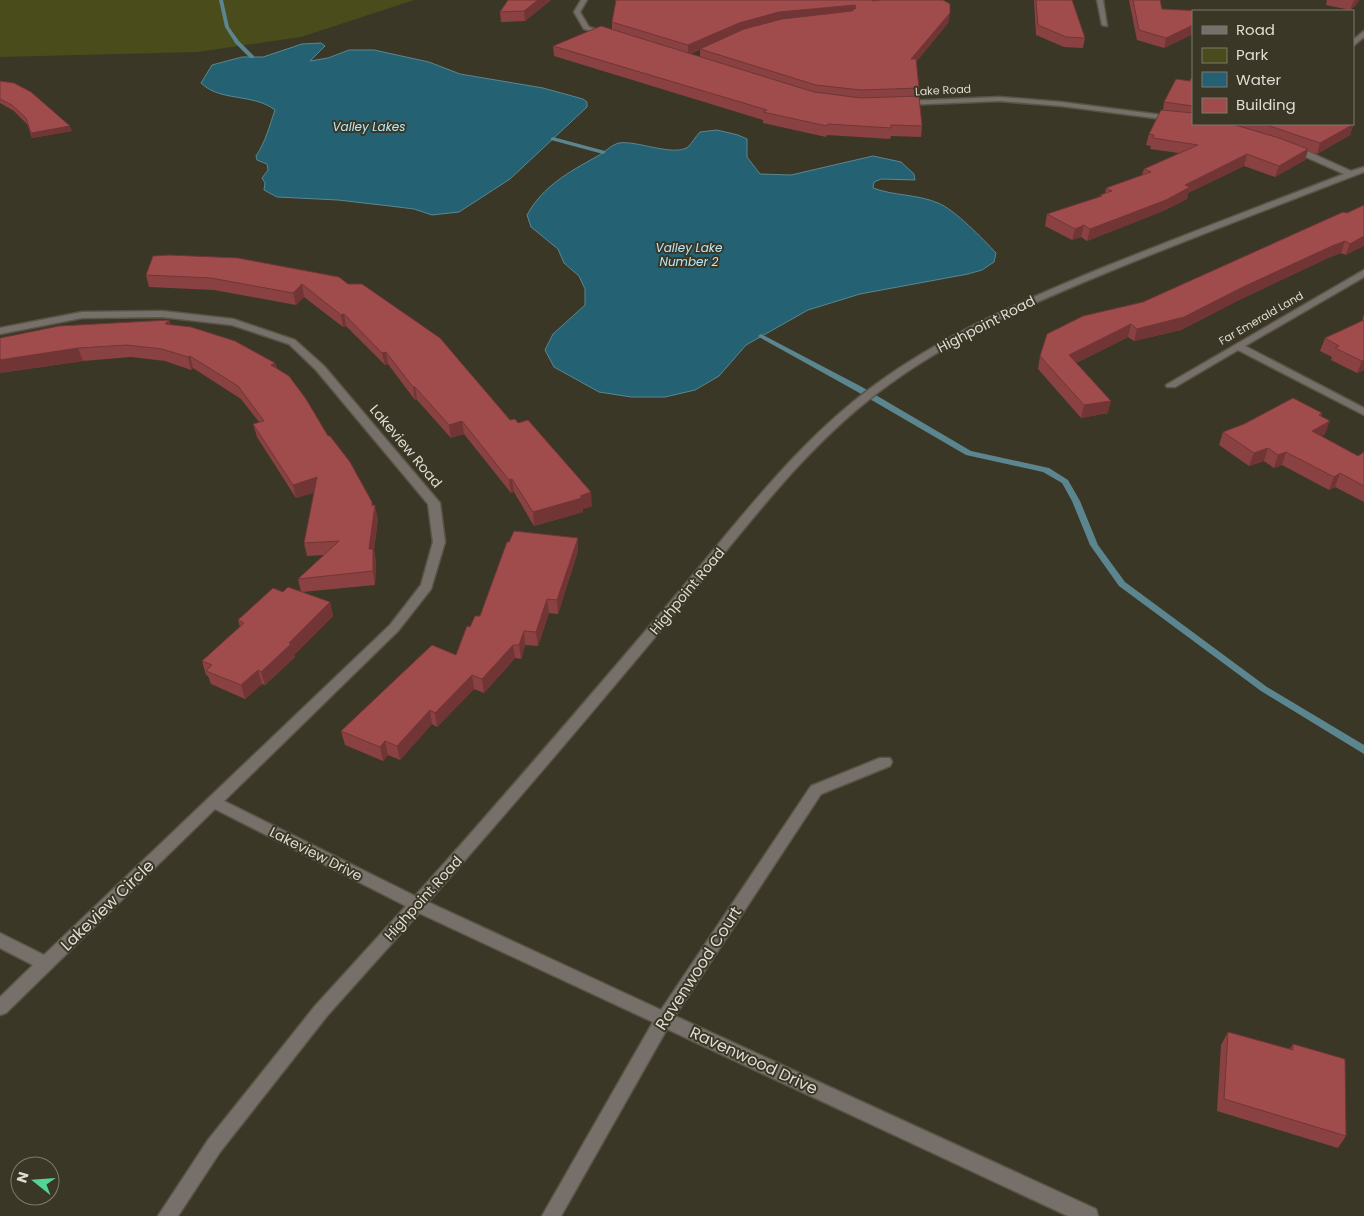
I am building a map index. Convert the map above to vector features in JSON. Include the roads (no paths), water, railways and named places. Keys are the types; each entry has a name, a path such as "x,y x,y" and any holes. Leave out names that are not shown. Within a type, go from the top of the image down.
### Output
{"street":[{"path":"584,0 577,12 586,28 614,37"},
{"path":"1100,0 1105,25"},
{"path":"1354,43 1364,33"},
{"name":"Lake Road","path":"899,104 999,99 1061,104 1192,121"},
{"path":"1282,145 1351,174"},
{"name":"Highpoint Road","path":"166,1216 214,1146 321,1011 520,789 792,466 836,422 887,380 951,339 1018,305 1138,256 1364,169"},
{"name":"Far Emerald Land","path":"1171,385 1364,273"},
{"name":"Lakeview Road","path":"0,332 82,316 162,314 233,322 292,342 320,368 434,503 439,542 427,586 394,628 214,802"},
{"path":"1238,346 1364,412"},
{"name":"Ravenwood Court","path":"551,1216 664,1019 816,790 885,762"},
{"name":"Lakeview Drive","path":"214,802 418,905"},
{"name":"Lakeview Circle","path":"0,1008 214,802"},
{"name":"Ravenwood Drive","path":"418,905 1089,1216"},
{"path":"0,940 46,964"}],"water":[{"name":"Valley Lakes","path":"321,43 325,46 310,61 328,58 349,50 374,50 429,62 460,74 543,88 583,99 587,102 587,107 510,179 459,212 432,215 414,209 390,206 338,200 277,197 264,190 265,183 262,178 268,170 267,164 257,160 256,156 265,139 275,110 257,101 217,93 201,83 212,65 242,57 263,57 302,44"},
{"name":"Valley Lake Number 2","path":"717,130 747,139 747,157 760,174 791,175 873,156 901,162 914,174 915,180 881,179 874,182 873,188 930,200 945,206 969,225 996,253 994,262 982,270 968,274 860,294 808,310 746,345 719,376 695,390 665,397 631,397 599,392 554,367 545,350 553,334 585,305 585,289 579,276 564,263 558,249 531,227 527,215 533,205 557,181 616,144 626,143 682,150 688,147 700,132"}],"waterway":[{"path":"221,0 227,27 237,42 252,57"},
{"path":"553,139 603,152"},
{"path":"761,336 859,389 969,453 1046,470 1065,482 1076,501 1094,545 1122,584 1264,689 1364,750"}]}
